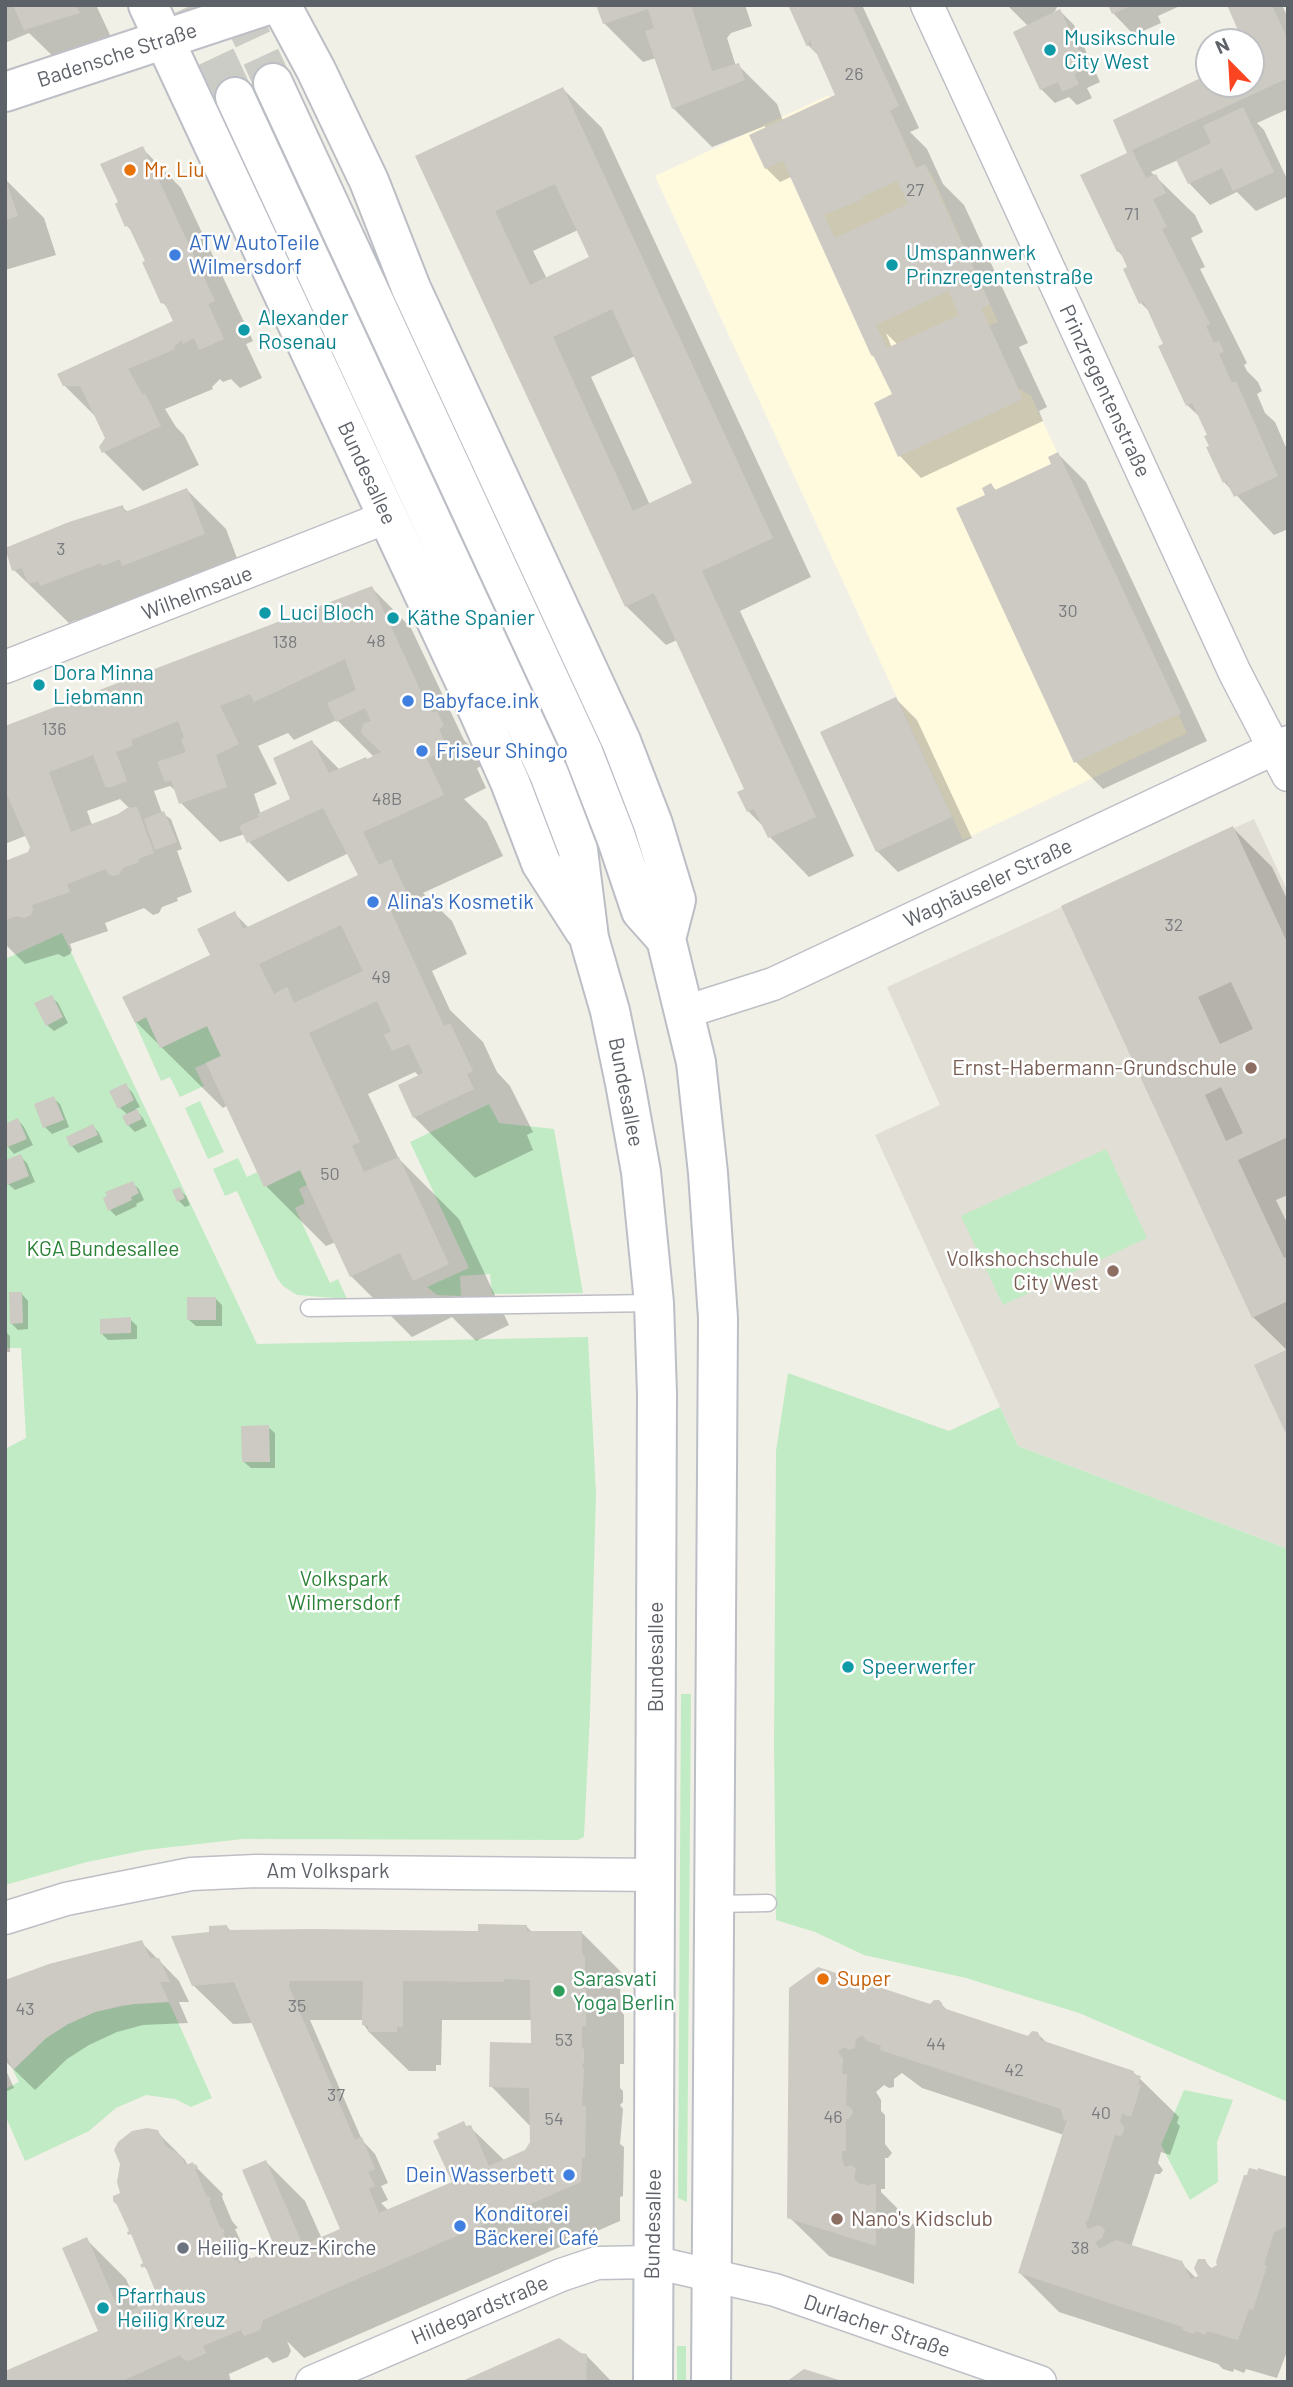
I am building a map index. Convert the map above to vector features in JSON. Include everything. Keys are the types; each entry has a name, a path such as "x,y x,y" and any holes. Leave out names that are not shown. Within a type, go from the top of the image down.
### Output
{"main road":[{"name":"Bundesallee","path":"148,5 472,696 510,782 541,863 589,938"},
{"name":"Badensche Straße","path":"5,92 268,5"},
{"path":"281,5 316,70 369,181 411,288 621,741 653,824 676,900 666,939"},
{"path":"273,83 583,752 616,836 640,911 666,939 685,1012 702,1101 718,1318 711,2382"},
{"name":"Bundesallee","path":"235,97 549,774 578,850 589,938 610,1011 641,1172 653,1303 657,1391 653,2382"}],"street":[{"name":"Prinzregentenstraße","path":"927,5 1229,660 1283,755"},
{"name":"Wilhelmsaue","path":"5,667 387,517"},
{"name":"Waghäuseler Straße","path":"685,1012 773,984 1283,755"},
{"name":"Am Volkspark","path":"5,1918 66,1899 191,1874 268,1871 656,1875"},
{"name":"Hildegardstraße","path":"312,2382 561,2275 597,2263 653,2262 712,2274"},
{"name":"Durlacher Straße","path":"712,2274 775,2290 1040,2382"}],"lane":[{"path":"309,1308 653,1303"},
{"path":"715,1904 768,1903"}],"shaded area":[{"path":"829,95 848,136 892,115 920,175 930,171 998,322 988,326 1016,387 1031,396 1187,733 963,840 655,176"},
{"name":"Volkshochschule City West","path":"1254,819 1288,892 1288,1549 1018,1446 875,1135 940,1105 887,987"}],"green space":[{"name":"Volkspark Wilmersdorf","path":"62,933 257,1344 588,1337 596,1493 584,1837 578,1840 243,1839 146,1850 87,1862 5,1885 5,1449 26,1438 21,1348 5,1348 5,959"},
{"path":"146,1017 161,1048 207,1026 221,1056 195,1068 204,1086 180,1097 170,1077 161,1081 135,1023"},
{"path":"200,1101 224,1152 208,1159 185,1108"},
{"path":"489,1104 499,1123 554,1129 583,1293 492,1294 490,1274 460,1276 461,1296 437,1295 427,1287 469,1268 410,1142"},
{"path":"1106,1149 1147,1238 1003,1305 961,1216"},
{"path":"238,1158 247,1177 257,1172 265,1187 300,1170 307,1185 299,1189 305,1203 295,1208 330,1283 338,1279 347,1299 297,1295 283,1286 237,1191 225,1196 213,1169"},
{"path":"788,1373 949,1431 1000,1407 1018,1446 1288,1549 1288,2102 1079,2013 966,1978 864,1955 815,1932 776,1920 776,1451"},
{"path":"681,1694 691,1694 687,2202 678,2198"},
{"path":"143,2002 169,2002 212,2098 191,2107 175,2099 146,2095 116,2108 89,2131 25,2161 5,2115 5,2089 19,2082 13,2070 46,2038 68,2024 95,2012"},
{"path":"1184,2090 1233,2100 1217,2142 1218,2182 1190,2200 1161,2145"},
{"path":"677,2346 686,2346 686,2382 677,2382"}],"building":[{"path":"13,5 76,5 80,13 24,30"},
{"path":"596,5 691,5 712,71 739,63 745,80 672,109 645,31 654,28 648,9 603,24"},
{"path":"788,5 852,5 899,106 890,111 916,168 925,164 990,304 981,308 1023,399 898,457 874,403 892,394 871,355 783,161 765,169 749,135 835,95 816,52 811,48 811,38 807,47","holes":["897,181 908,204 835,238 824,215","948,291 959,315 887,348 876,325"]},
{"path":"1108,5 1133,5 1112,14"},
{"path":"1227,5 1272,5 1288,40 1288,78 1265,89 1265,28 1237,28"},
{"name":"Musikschule City West","path":"1060,9 1087,68 1074,74 1079,84 1062,92 1058,82 1040,90 1013,32"},
{"path":"1195,81 1195,98 1245,98 1132,150 1146,178 1156,174 1166,193 1153,199 1167,227 1162,229 1210,324 1206,326 1214,343 1219,341 1224,352 1219,354 1232,383 1236,381 1278,476 1234,497 1226,481 1223,483 1206,447 1209,446 1204,436 1207,435 1192,403 1186,406 1158,346 1163,344 1144,302 1139,304 1123,269 1127,267 1120,251 1117,252 1080,175 1127,153 1113,120"},
{"path":"563,87 773,538 702,571 816,817 768,838 754,809 747,812 737,792 744,789 654,593 625,607 415,156","holes":["555,184 589,257 530,285 495,211","612,309 692,483 633,511 553,337"]},
{"path":"1243,107 1274,172 1233,191 1222,168 1188,184 1176,160 1211,143 1203,126"},
{"path":"143,146 215,301 208,304 224,339 199,350 194,338 183,344 181,340 175,349 128,369 143,395 145,393 161,426 102,453 99,447 105,438 80,386 63,386 57,374 173,321 164,302 161,304 128,225 125,227 115,204 118,202 100,164"},
{"path":"5,178 18,216 5,220"},
{"path":"1058,452 1181,713 1074,763 956,508 985,495 982,488 991,483 995,490 1051,464 1048,457"},
{"path":"187,488 205,534 122,566 120,559 102,566 101,563 40,586 38,581 28,584 22,568 12,571 5,548 69,522 123,505 125,512"},
{"path":"372,586 431,713 437,711 444,726 439,729 448,749 427,759 444,795 363,832 379,865 391,859 407,893 387,903 444,1026 450,1023 473,1071 467,1074 474,1089 413,1118 398,1085 423,1073 409,1044 392,1051 384,1035 391,1031 377,1001 309,1033 360,1142 352,1146 364,1172 399,1157 449,1264 413,1281 400,1253 350,1277 300,1170 264,1187 206,1063 221,1056 207,1026 160,1048 146,1017 135,1023 122,997 210,955 197,929 235,911 243,929 358,875 323,808 247,843 239,826 259,817 257,814 290,799 273,758 312,740 329,773 381,752 361,733 363,724 371,721 365,708 336,722 327,703 356,690 345,659 254,702 250,694 220,706 239,744 216,755 227,787 179,804 171,780 165,782 157,762 186,752 178,721 131,740 133,746 116,752 127,781 108,788 105,786 93,755 49,772 71,832 127,808 137,807 154,853 123,868 120,874 113,876 108,874 106,869 67,884 70,892 32,905 31,915 5,920 5,861 28,852 30,847 5,790 5,726","holes":["341,925 363,971 294,1003 287,987 274,994 259,964"]},
{"path":"896,697 952,817 876,852 820,732"},
{"path":"164,811 177,842 155,850 144,819"},
{"path":"1233,826 1288,944 1288,1137 1238,1160 1284,1258 1288,1256 1288,1301 1252,1318 1061,906","holes":["1231,982 1253,1029 1220,1044 1198,997","1221,1087 1243,1133 1226,1141 1205,1095"]},
{"path":"52,995 63,1017 46,1026 34,1003"},
{"path":"126,1083 134,1100 118,1109 109,1091"},
{"path":"54,1096 64,1120 43,1128 34,1104"},
{"path":"137,1109 142,1119 127,1126 122,1116"},
{"path":"18,1118 27,1139 5,1148 5,1124"},
{"path":"93,1124 98,1135 70,1147 66,1137"},
{"path":"21,1154 29,1176 7,1185 5,1160"},
{"path":"133,1181 139,1193 131,1197 132,1200 108,1211 103,1198 107,1196 105,1192"},
{"path":"180,1187 185,1198 177,1202 172,1190"},
{"path":"9,1292 22,1292 23,1323 10,1324"},
{"path":"187,1297 216,1297 216,1320 187,1320"},
{"path":"131,1317 131,1333 100,1334 100,1319"},
{"path":"1288,1349 1288,1438 1254,1365"},
{"path":"269,1425 270,1462 242,1462 241,1426"},
{"path":"478,1924 527,1925 527,1931 582,1931 585,1971 582,1973 586,1974 586,2026 582,2026 582,2106 586,2106 585,2158 582,2158 581,2182 263,2320 260,2330 244,2336 241,2330 203,2346 206,2353 189,2361 180,2355 120,2382 5,2382 5,2371 98,2331 62,2248 87,2237 121,2315 156,2299 157,2295 145,2266 142,2268 140,2265 143,2263 131,2234 128,2235 129,2231 113,2200 113,2196 120,2193 117,2182 120,2164 114,2150 118,2142 132,2131 147,2128 158,2130 166,2146 180,2155 186,2165 193,2162 196,2164 198,2168 195,2169 207,2197 209,2196 221,2229 225,2232 223,2233 235,2261 239,2264 275,2248 242,2170 266,2160 303,2245 340,2229 234,1982 192,1986 171,1936 209,1932 209,1926 227,1925 228,1930 478,1931","holes":["530,1980 531,2043 490,2042 489,2087 529,2088 530,2142 525,2150 489,2166 471,2125 466,2126 464,2121 437,2133 439,2138 433,2141 452,2182 379,2213 369,2189 375,2186 368,2172 375,2169 362,2137 355,2140 289,1987 290,1981 363,1981 362,2025 368,2026 368,2032 397,2032 397,2027 403,2027 403,1981"]},
{"path":"142,1940 150,1958 159,1958 170,1982 160,1982 169,2002 121,2005 95,2012 46,2038 13,2070 5,2052 5,1980 49,1964"},
{"path":"818,1967 930,2004 939,2000 943,2008 1028,2036 1032,2031 1038,2032 1041,2040 1134,2071 1133,2074 1141,2076 1138,2084 1141,2085 1131,2117 1122,2114 1120,2122 1124,2131 1121,2136 1115,2135 1088,2220 1085,2222 1088,2229 1099,2225 1105,2230 1102,2238 1095,2242 1099,2249 1116,2240 1182,2261 1191,2279 1198,2276 1194,2268 1198,2259 1205,2259 1210,2269 1217,2265 1244,2175 1247,2175 1249,2168 1288,2177 1288,2226 1274,2232 1253,2310 1249,2309 1238,2340 1207,2331 1205,2335 1195,2331 1194,2334 1182,2330 1183,2327 1018,2273 1067,2120 1064,2121 1061,2109 880,2050 881,2046 867,2041 862,2035 856,2039 855,2048 849,2050 844,2047 838,2052 843,2059 842,2074 847,2074 846,2105 853,2113 846,2119 846,2151 842,2151 842,2160 845,2167 852,2165 856,2169 854,2178 858,2183 876,2185 876,2246 787,2218 789,1988"},
{"path":"559,2338 581,2353 587,2354 586,2382 460,2382"},
{"path":"804,2369 842,2381 842,2382 786,2382"}],"tunnel":[{"path":"192,5 235,97"},
{"path":"237,5 273,83"}],"place":[{"name":"Musikschule City West","path":"1050,50"},
{"name":"Mr. Liu","path":"130,170"},
{"name":"ATW AutoTeile Wilmersdorf","path":"175,255"},
{"name":"Umspannwerk Prinzregentenstraße","path":"892,265"},
{"name":"Alexander Rosenau","path":"244,330"},
{"name":"Luci Bloch","path":"265,613"},
{"name":"Käthe Spanier","path":"393,618"},
{"name":"Dora Minna Liebmann","path":"39,685"},
{"name":"Babyface.ink","path":"408,701"},
{"name":"Friseur Shingo","path":"422,751"},
{"name":"Alina's Kosmetik","path":"373,902"},
{"name":"Ernst-Habermann-Grundschule","path":"1251,1068"},
{"name":"Volkshochschule City West","path":"1113,1271"},
{"name":"Speerwerfer","path":"848,1667"},
{"name":"Super","path":"823,1979"},
{"name":"Sarasvati Yoga Berlin","path":"559,1991"},
{"name":"Dein Wasserbett","path":"569,2175"},
{"name":"Nano's Kidsclub","path":"837,2219"},
{"name":"Konditorei Bäckerei Café","path":"460,2226"},
{"name":"Heilig-Kreuz-Kirche","path":"183,2248"},
{"name":"Pfarrhaus Heilig Kreuz","path":"103,2308"}],"park label":[{"name":"KGA Bundesallee","path":"103,1249"}]}
